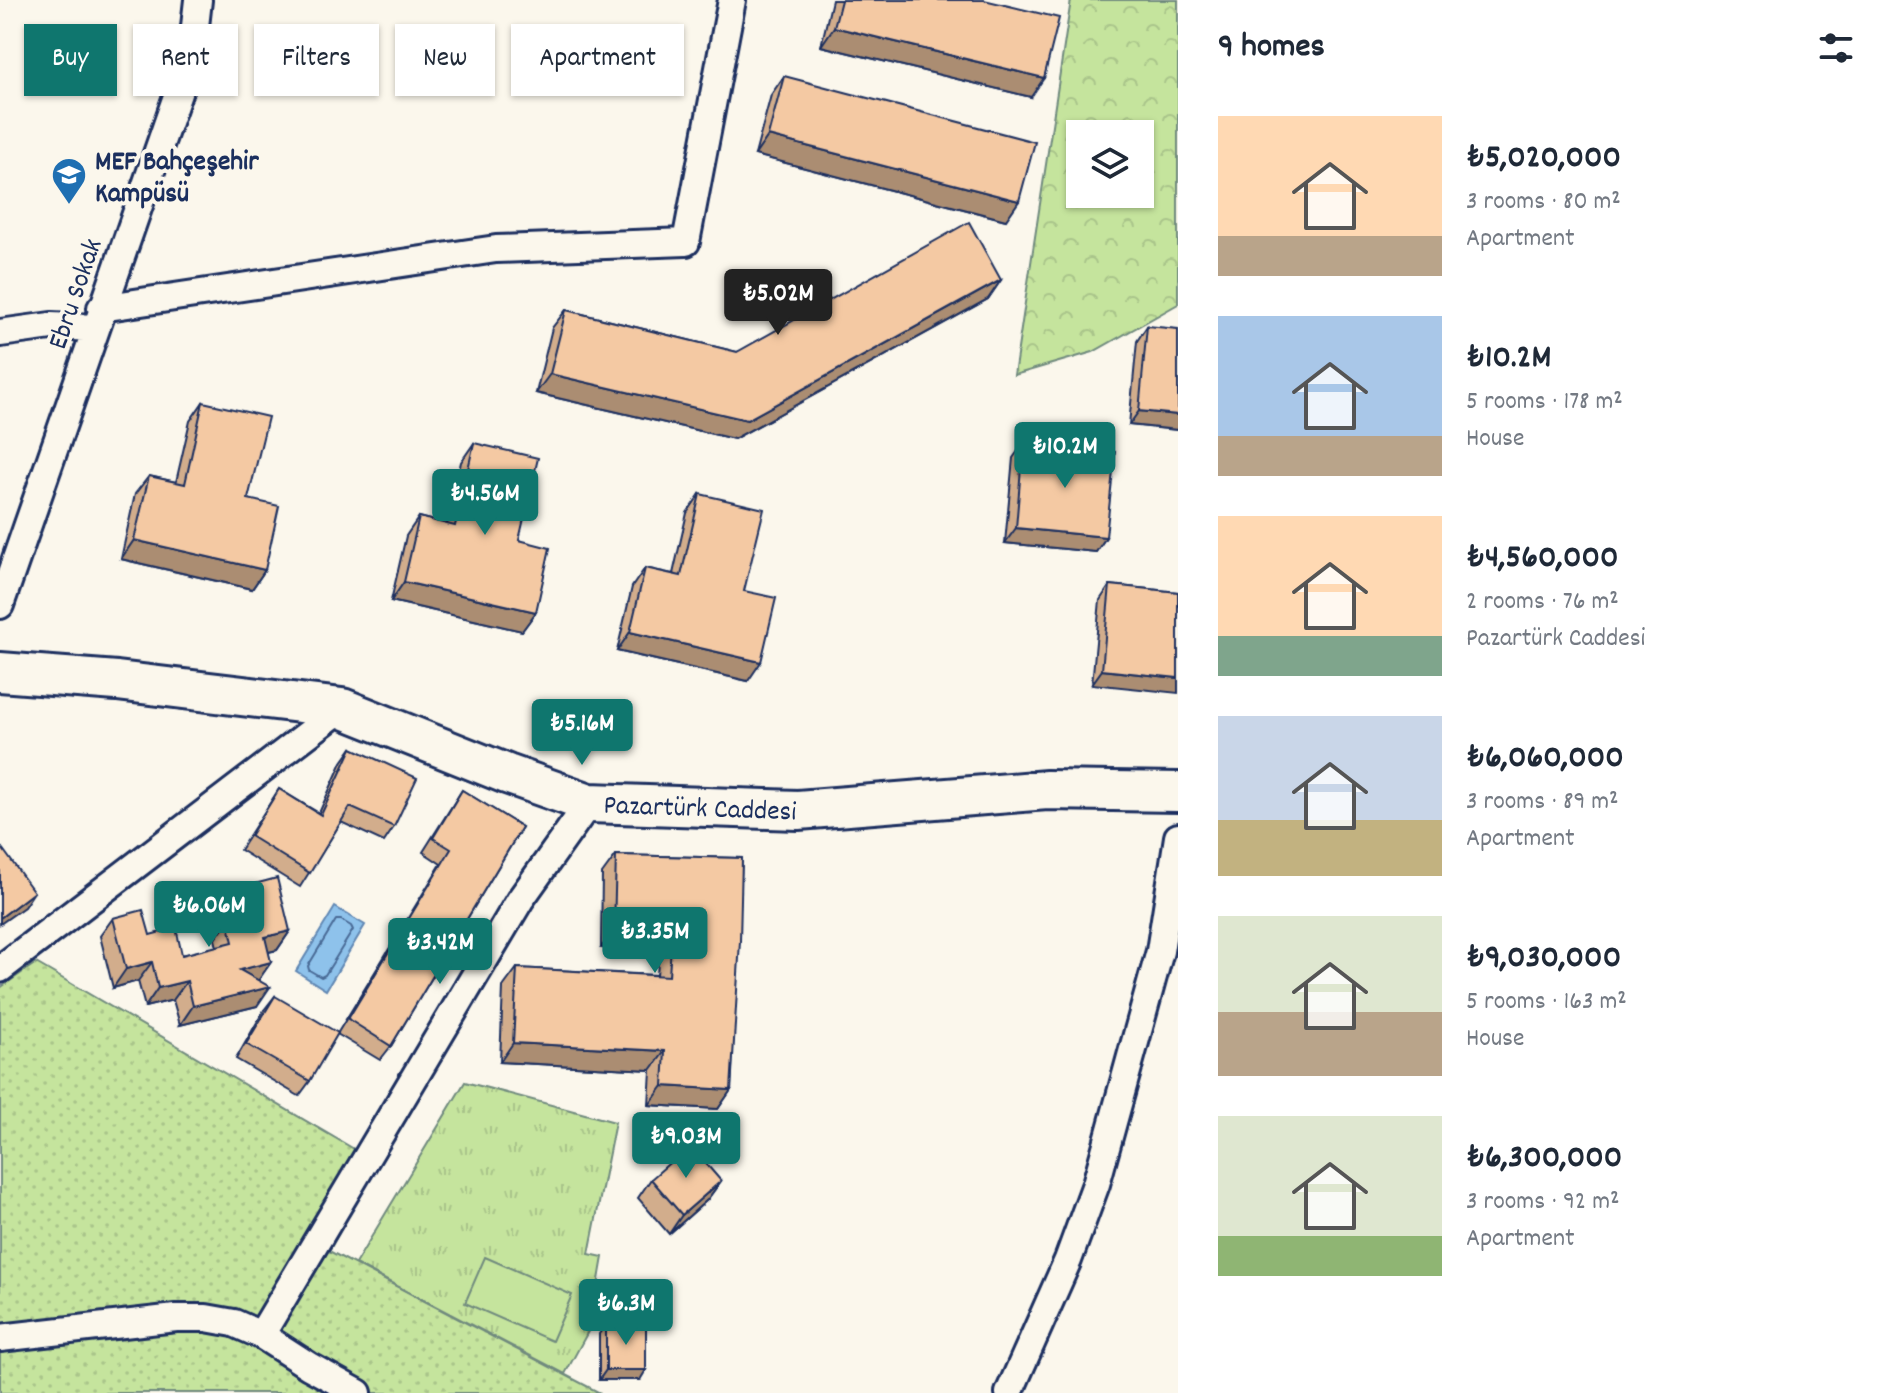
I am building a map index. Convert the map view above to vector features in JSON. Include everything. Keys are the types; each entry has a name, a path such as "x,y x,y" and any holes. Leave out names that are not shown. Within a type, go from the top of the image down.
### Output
{"street":[{"name":"Ebru Sokak","path":"0,605 192,53 198,0"},
{"path":"0,333 496,249 686,242 732,0"},
{"name":"Pazartürk Caddesi","path":"0,672 117,681 342,708 589,803 798,810 1047,790 1178,792"},
{"path":"0,969 342,708"},
{"path":"261,1335 520,900 589,803"},
{"path":"1009,1393 1084,1222 1169,956 1178,837"},
{"path":"0,1338 176,1318 206,1318 234,1323 261,1335 358,1393"}],"green space":[{"path":"1071,0 1178,0 1178,304 1093,352 1014,375"},
{"path":"36,963 378,1163 329,1251 600,1393 0,1393 0,988"},
{"path":"465,1082 615,1122 589,1254 603,1257 591,1326 565,1374 355,1264"},
{"path":"485,1257 572,1295 552,1341 465,1303"}],"water":[{"path":"335,907 365,925 326,990 296,971"}],"building":[{"path":"841,0 984,0 1059,18 1044,78 834,27"},
{"path":"784,76 1035,142 1019,201 768,136"},
{"path":"969,222 1001,280 747,420 550,374 566,310 737,352"},
{"path":"1147,326 1178,329 1178,415 1139,411"},
{"path":"203,402 268,417 248,499 279,506 265,570 134,540 149,476 185,484"},
{"path":"474,443 538,458 519,540 550,548 536,612 404,582 419,517 455,526"},
{"path":"1023,444 1115,452 1106,537 1016,528"},
{"path":"700,494 764,509 744,591 776,598 761,662 630,632 645,568 681,576"},
{"path":"1110,585 1178,592 1178,678 1102,670"},
{"path":"352,748 417,778 394,827 350,807 310,873 250,836 279,789 321,815"},
{"path":"462,790 522,827 391,1046 348,1019 451,849 433,838"},
{"path":"2,848 34,892 0,918 0,850"},
{"path":"616,855 742,858 731,1090 663,1086 665,1051 513,1043 517,968 669,976 672,930 614,929"},
{"path":"277,878 290,931 265,937 271,962 240,970 270,987 193,1006 187,981 158,988 152,962 126,969 113,918 143,910 150,935 176,928 182,955 233,942 228,921 254,914 247,886"},
{"path":"275,996 338,1033 310,1081 246,1044"},
{"path":"690,1145 721,1181 682,1215 651,1179"},
{"path":"606,1324 646,1324 646,1370 606,1370"}],"place":[{"name":"MEF Bahçeşehir Kampüsü","path":"69,206"}]}
